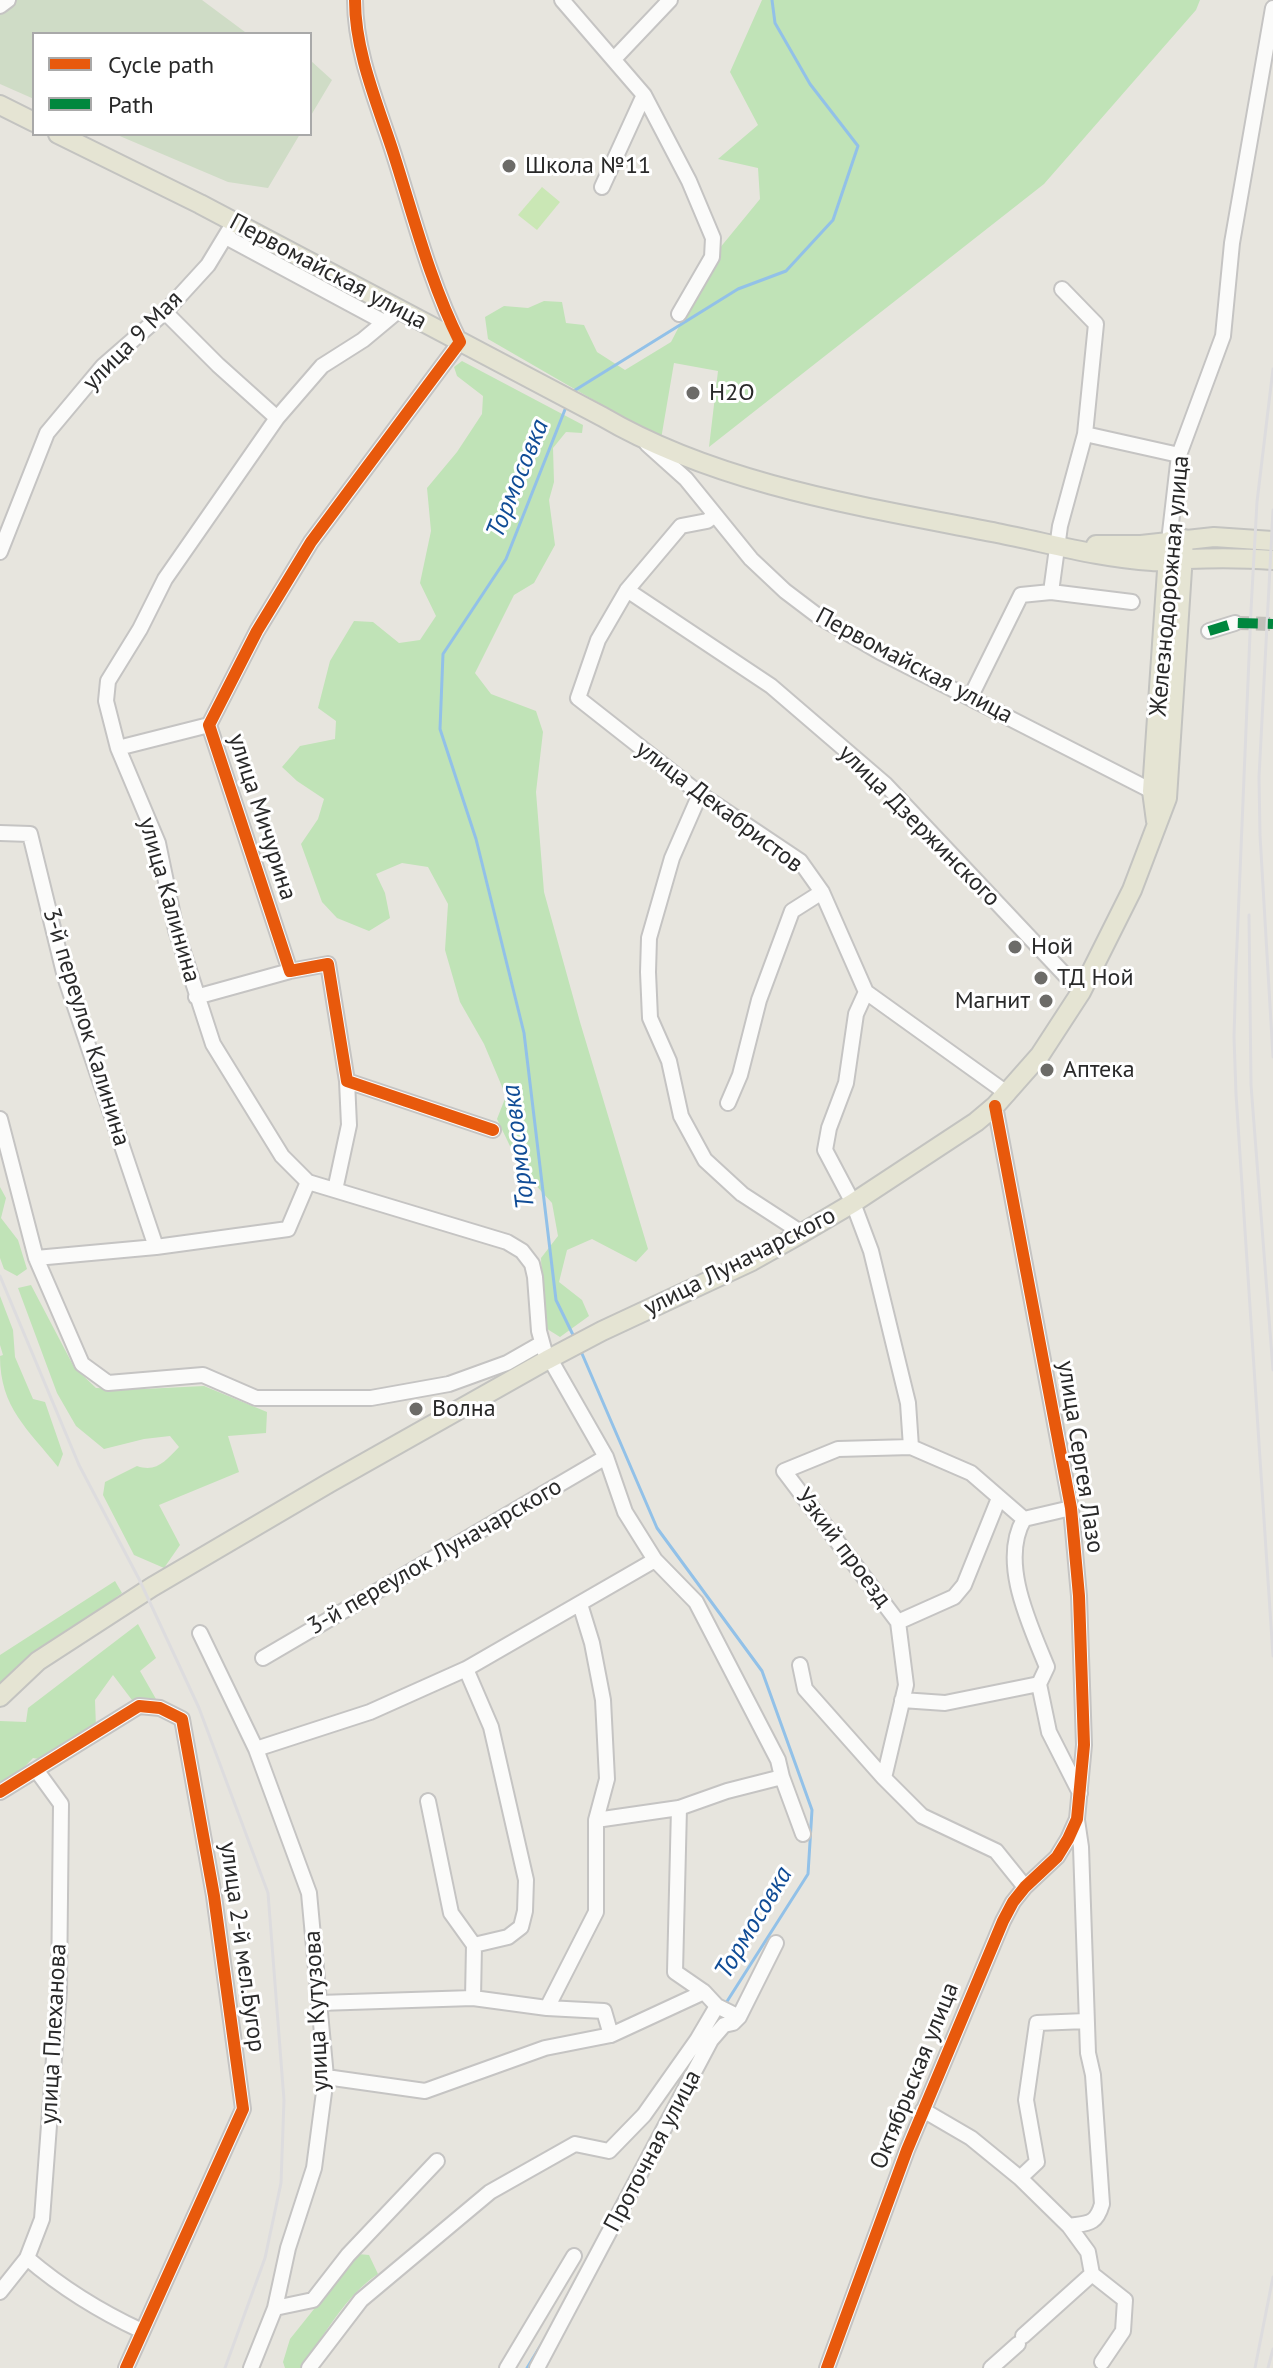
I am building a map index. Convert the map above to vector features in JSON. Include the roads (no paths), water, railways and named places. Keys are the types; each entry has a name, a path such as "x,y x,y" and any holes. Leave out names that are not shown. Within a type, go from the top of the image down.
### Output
{"main road":[{"path":"0,105 32,121"},
{"name":"Первомайская улица","path":"62,136 391,316 460,342 637,437 711,467 891,512 1108,556 1154,561 1273,560"},
{"name":"Первомайская улица","path":"1057,544 1141,545 1214,537 1273,541"},
{"name":"Железнодорожная улица","path":"1157,824 1177,540"},
{"name":"улица Луначарского","path":"0,1697 38,1661 152,1587 546,1354 752,1261 853,1203 976,1122 1002,1100 1047,1045 1081,992 1132,890 1157,824"}],"street":[{"path":"0,6 8,0"},
{"path":"355,0 355,19 368,77 436,289 460,342"},
{"path":"562,0 644,95 689,181 713,238 712,257 679,314"},
{"path":"614,59 670,0"},
{"name":"Железнодорожная улица","path":"1177,540 1179,455 1223,336 1232,243 1273,8"},
{"path":"602,187 644,95"},
{"name":"улица 9 Мая","path":"0,552 47,433 103,366 165,312 208,265 230,230"},
{"path":"1051,592 1060,526 1085,434 1096,324 1062,289"},
{"path":"165,312 277,418"},
{"name":"улица Калинина","path":"391,316 363,340 322,366 277,418 165,579 140,629 108,681 106,701 118,748 158,843 176,930 213,1044 282,1156 308,1182 507,1242 522,1251 532,1264 539,1331 546,1354"},
{"name":"улица Мичурина","path":"290,971 209,725 257,631 311,542 460,342"},
{"path":"1085,434 1179,455"},
{"name":"Первомайская улица","path":"637,437 686,479 751,559 818,616 845,633 1159,794"},
{"path":"627,590 681,526 707,521 715,515"},
{"name":"улица Декабристов","path":"627,590 598,640 578,698 700,794 800,861 822,892 866,992"},
{"name":"улица Дзержинского","path":"627,590 771,686 885,784 1081,992"},
{"path":"970,698 1021,595 1051,592 1132,602"},
{"path":"1209,631 1235,623"},
{"path":"118,748 209,725"},
{"path":"700,794 672,858 649,938 650,1018 669,1061 681,1116 705,1160 742,1194 802,1233"},
{"name":"3-й переулок Калинина","path":"0,833 30,834 65,977 156,1247"},
{"path":"728,1103 740,1075 759,1000 792,911 822,892"},
{"path":"196,997 290,971 328,964 347,1081 349,1125 335,1190"},
{"path":"1002,1100 866,992 856,1014 846,1083 829,1128 825,1150 853,1203 871,1251 908,1403 911,1447 971,1473 1024,1519 1018,1530 1014,1564 1025,1612 1047,1667 1039,1684 1049,1732 1081,1795"},
{"path":"347,1081 493,1130"},
{"name":"улица Сергея Лазо","path":"1002,1100 1071,1508 1079,1596 1084,1745 1077,1819"},
{"path":"0,1119 36,1258 82,1364 108,1383 203,1375 256,1398 371,1398 449,1384 507,1363 546,1354 606,1457 625,1512 655,1560 696,1602 778,1760 803,1834"},
{"path":"36,1258 156,1247 288,1229 308,1182"},
{"name":"Узкий проезд","path":"884,1778 906,1685 898,1622 784,1471 838,1449 911,1447"},
{"name":"3-й переулок Луначарского","path":"263,1658 606,1457"},
{"path":"898,1622 954,1597 964,1585 999,1498"},
{"name":"улица Сергея Лазо","path":"1024,1519 1071,1508"},
{"path":"256,1749 370,1712 466,1669 655,1560"},
{"path":"580,1604 592,1643 603,1700 607,1779 614,1818"},
{"name":"улица Кутузова","path":"200,1633 256,1749 309,1893 326,2077 314,2168 288,2248 275,2308 251,2368"},
{"path":"800,1665 805,1689 922,1816 996,1851 1025,1887"},
{"path":"466,1669 491,1727 526,1880 521,1927 508,1937 474,1945"},
{"path":"902,1700 945,1703 1039,1684"},
{"name":"улица 2-й мел.Бугор","path":"0,1792 139,1706 160,1708 182,1719 214,1896 243,2109 126,2368"},
{"name":"улица Плеханова","path":"0,2292 27,2258 42,2219 59,1991 61,1804 37,1771"},
{"path":"596,1820 679,1808 727,1791 782,1777"},
{"path":"547,2008 596,1912 596,1820 607,1779"},
{"path":"428,1801 451,1913 474,1945 473,1998"},
{"path":"679,1808 675,1972 704,1992 717,2006 739,2017"},
{"path":"1069,2226 1091,2222 1099,2217 1102,2204 1093,2075 1088,2053 1081,1847 1077,1819"},
{"name":"Октябрьская улица","path":"827,2368 907,2150 1003,1921 1025,1887 1057,1857 1077,1819"},
{"name":"Проточная улица","path":"537,2368 711,2040 724,2025 733,2023 739,2017 776,1943"},
{"path":"326,2077 425,2091 545,2048 611,2035 704,1992"},
{"path":"319,2003 473,1998 547,2008 604,2011 611,2035"},
{"path":"309,2368 361,2300 490,2192 575,2144 609,2151 644,2115 717,2006"},
{"path":"1020,2178 1037,2162 1026,2100 1037,2023 1086,2021"},
{"path":"923,2110 971,2138 1020,2178 1069,2226 1088,2252 1092,2274 1125,2300 1123,2331 1102,2362"},
{"path":"275,2308 313,2300 348,2255 437,2161"},
{"path":"507,2368 574,2256"},
{"path":"27,2258 108,2315 142,2331"},
{"path":"991,2368 1092,2274"}],"waterway":[{"name":"Тормосовка","path":"572,392 738,289 786,271 833,220 858,146 810,84 775,23 772,0"},
{"name":"Тормосовка","path":"566,407 506,559 443,654 440,729 476,839 524,1033 556,1300 575,1339"},
{"name":"Тормосовка","path":"580,1349 657,1528 762,1671 812,1810 808,1874 726,2003"},
{"name":"Тормосовка","path":"527,2368 544,2340"}],"tunnel":[{"path":"1235,623 1273,624"}],"railway":[{"path":"1273,369 1257,502 1234,1037 1273,1656"},
{"path":"1273,510 1259,777 1273,1057"},
{"path":"1249,915 1251,1085 1273,1370"},
{"path":"0,1276 79,1465 139,1579 199,1708 268,1893 284,2100 281,2183 265,2258 225,2368"},
{"path":"1255,2368 1273,2277"},
{"path":"1268,2368 1273,2349"}],"place":[{"name":"Школа №11","path":"509,166"},
{"name":"H2O","path":"693,393"},
{"name":"Ной","path":"1015,947"},
{"name":"ТД Ной","path":"1041,978"},
{"name":"Магнит","path":"1046,1001"},
{"name":"Аптека","path":"1047,1070"},
{"name":"Волна","path":"416,1409"}]}
